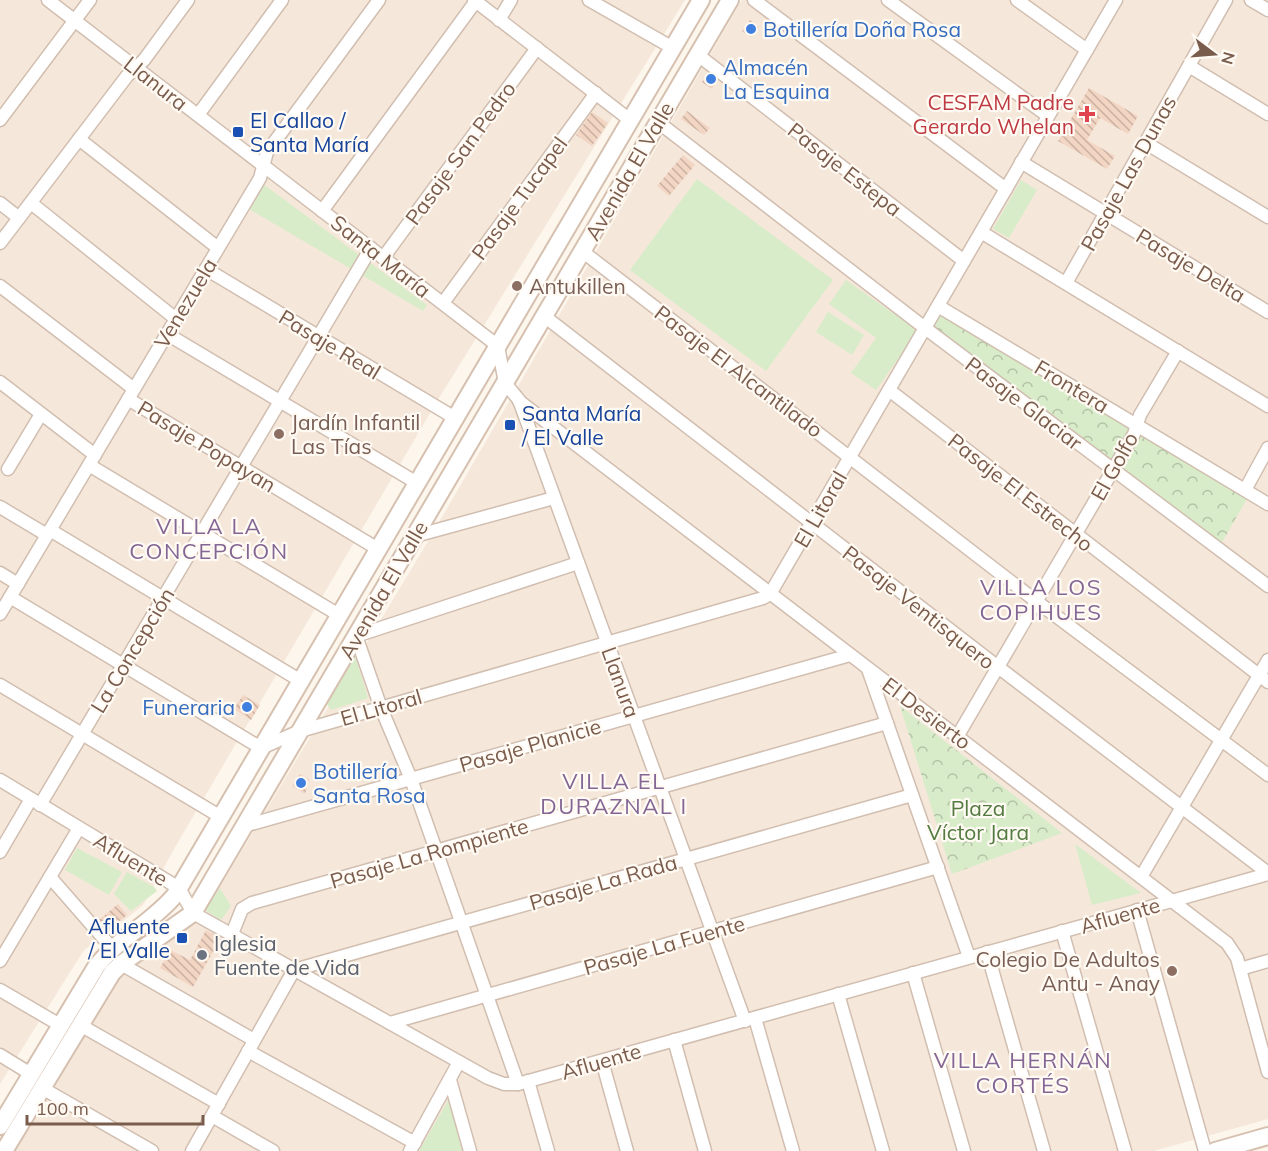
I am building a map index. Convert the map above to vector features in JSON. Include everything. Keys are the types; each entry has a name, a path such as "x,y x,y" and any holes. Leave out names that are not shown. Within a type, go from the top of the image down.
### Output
{"street":[{"name":"Llanura","path":"48,0 264,165"},
{"path":"0,120 90,0"},
{"path":"0,243 127,76 144,60 188,0"},
{"path":"198,115 282,0"},
{"name":"Venezuela","path":"0,614 260,178 267,152 378,0"},
{"path":"499,20 511,0"},
{"path":"589,0 673,48"},
{"name":"Avenida El Valle","path":"0,1126 91,973 112,948 163,908 179,888 701,0"},
{"name":"Avenida El Valle","path":"4,1151 112,973 121,964 193,913 730,0"},
{"path":"754,0 1006,189"},
{"path":"888,0 1048,116"},
{"path":"1017,0 1087,50"},
{"name":"El Litoral","path":"261,748 300,731 755,601 770,594 1116,0"},
{"name":"Pasaje Las Dunas","path":"1066,283 1226,0"},
{"path":"1251,0 1268,10"},
{"path":"322,211 475,1 630,120"},
{"name":"Pasaje San Pedro","path":"383,258 537,48"},
{"name":"Pasaje Estepa","path":"698,54 964,261"},
{"path":"1189,66 1268,114"},
{"name":"Pasaje Tucapel","path":"443,303 596,93"},
{"path":"658,122 925,328"},
{"path":"79,139 218,248"},
{"path":"1146,143 1268,216"},
{"name":"Pasaje Delta","path":"1021,162 1268,312"},
{"name":"Santa María","path":"264,165 498,346"},
{"path":"0,203 19,218"},
{"path":"31,203 176,319"},
{"path":"981,232 1268,406"},
{"name":"La Concepción","path":"0,852 82,734 371,248"},
{"name":"Pasaje El Alcantilado","path":"582,251 1036,601 1268,775"},
{"name":"Pasaje Real","path":"206,269 455,418"},
{"name":"Pasaje Popayan","path":"0,286 131,394 241,467 378,549"},
{"name":"Frontera","path":"938,306 1268,504"},
{"name":"Pasaje Ventisquero","path":"544,316 1268,874"},
{"name":"Pasaje Glaciar","path":"925,328 1268,586"},
{"path":"167,334 417,483"},
{"name":"Llanura","path":"498,346 505,383 519,400 712,932 750,1019 793,1151"},
{"name":"El Golfo","path":"957,737 1134,434 1140,415 1178,351"},
{"path":"0,382 41,414 92,460 337,620 356,636 548,1151"},
{"name":"Pasaje El Estrecho","path":"889,390 1264,678"},
{"name":"El Desierto","path":"519,400 1227,943 1240,969 1264,1044 1268,1072"},
{"path":"8,469 41,414"},
{"path":"1245,490 1268,448"},
{"path":"415,536 554,498"},
{"path":"0,507 163,598 301,681"},
{"path":"356,636 578,562"},
{"path":"0,573 18,584"},
{"path":"10,597 261,748"},
{"name":"Pasaje Planicie","path":"244,826 850,655"},
{"path":"1141,877 1221,741 1264,678 1268,660"},
{"path":"868,668 969,957"},
{"path":"0,685 221,817"},
{"name":"Pasaje La Rompiente","path":"231,934 242,909 249,904 887,723"},
{"name":"Afluente","path":"0,780 179,888 193,913 496,1082 523,1083 1268,874"},
{"name":"Pasaje La Rada","path":"294,970 912,795"},
{"path":"0,961 79,828"},
{"name":"Pasaje La Fuente","path":"390,1023 938,867"},
{"path":"50,877 112,948"},
{"path":"1137,910 1205,1151"},
{"path":"1062,931 1125,1151"},
{"path":"987,952 1044,1151"},
{"path":"1240,969 1268,961"},
{"path":"121,964 412,1147 459,1062"},
{"path":"192,1151 294,970"},
{"path":"913,973 964,1151"},
{"path":"0,990 60,1025"},
{"path":"838,994 883,1151"},
{"path":"80,1024 219,1104"},
{"path":"674,1040 705,1151"},
{"path":"0,1055 31,1074"},
{"path":"602,1061 627,1151"},
{"path":"450,1080 470,1151"},
{"path":"42,1088 153,1151"},
{"path":"212,1116 273,1151"},
{"path":"1215,1151 1268,1136"}],"shaded area":[{"path":"0,0 685,0 436,403 143,905 84,950 0,1084"},
{"path":"742,0 1268,0 1268,1119 1154,1151 11,1151 119,970 200,920 424,548"}],"green space":[{"path":"697,179 833,280 766,371 630,270"},
{"path":"1021,180 1037,190 1009,238 993,229"},
{"path":"263,184 427,305 423,311 249,209"},
{"path":"846,280 918,331 876,390 851,373 876,338 829,304"},
{"path":"828,312 864,335 852,355 816,332"},
{"path":"940,315 1248,497 1221,544 932,328"},
{"path":"355,656 368,698 331,710 326,703"},
{"name":"Plaza Víctor Jara","path":"900,706 1062,833 952,874"},
{"path":"1075,844 1141,893 1092,905"},
{"path":"77,848 122,872 109,895 65,870"},
{"path":"127,872 157,891 131,911 114,894"},
{"path":"220,888 231,906 221,920 205,910"},
{"path":"449,1099 462,1151 419,1151"}],"building":[{"name":"Botillería Doña Rosa","path":"750,20 759,27 751,37 742,31"},
{"name":"Almacén La Esquina","path":"708,73 717,80 712,89 702,82"},
{"path":"1089,88 1138,116 1128,134 1100,118 1087,140 1115,156 1107,169 1058,141"},
{"path":"687,111 710,128 704,135 681,119"},
{"path":"592,112 608,123 592,146 576,135"},
{"path":"683,155 695,165 669,196 657,186"},
{"name":"Funeraria","path":"243,695 260,705 251,720 234,709"},
{"name":"Botillería Santa Rosa","path":"300,774 309,779 305,794 292,786"},
{"path":"118,904 127,915 108,931 99,920"},
{"name":"Iglesia Fuente de Vida","path":"206,930 221,938 193,987 160,968 170,950 190,960"}],"place":[{"name":"Botillería Doña Rosa","path":"751,29"},
{"name":"Almacén La Esquina","path":"711,79"},
{"name":"CESFAM Padre Gerardo Whelan","path":"1087,114"},
{"name":"El Callao / Santa María","path":"238,132"},
{"name":"Antukillen","path":"517,286"},
{"name":"Santa María / El Valle","path":"510,425"},
{"name":"Jardín Infantil Las Tías","path":"279,434"},
{"name":"Funeraria","path":"247,707"},
{"name":"Botillería Santa Rosa","path":"301,783"},
{"name":"Afluente / El Valle","path":"182,938"},
{"name":"Iglesia Fuente de Vida","path":"202,955"},
{"name":"Colegio De Adultos Antu - Anay","path":"1172,971"}],"district":[{"name":"VILLA LA CONCEPCIÓN","path":"209,538"},
{"name":"VILLA LOS COPIHUES","path":"1041,600"},
{"name":"VILLA EL DURAZNAL I","path":"614,794"},
{"name":"VILLA HERNÁN CORTÉS","path":"1023,1072"}]}
